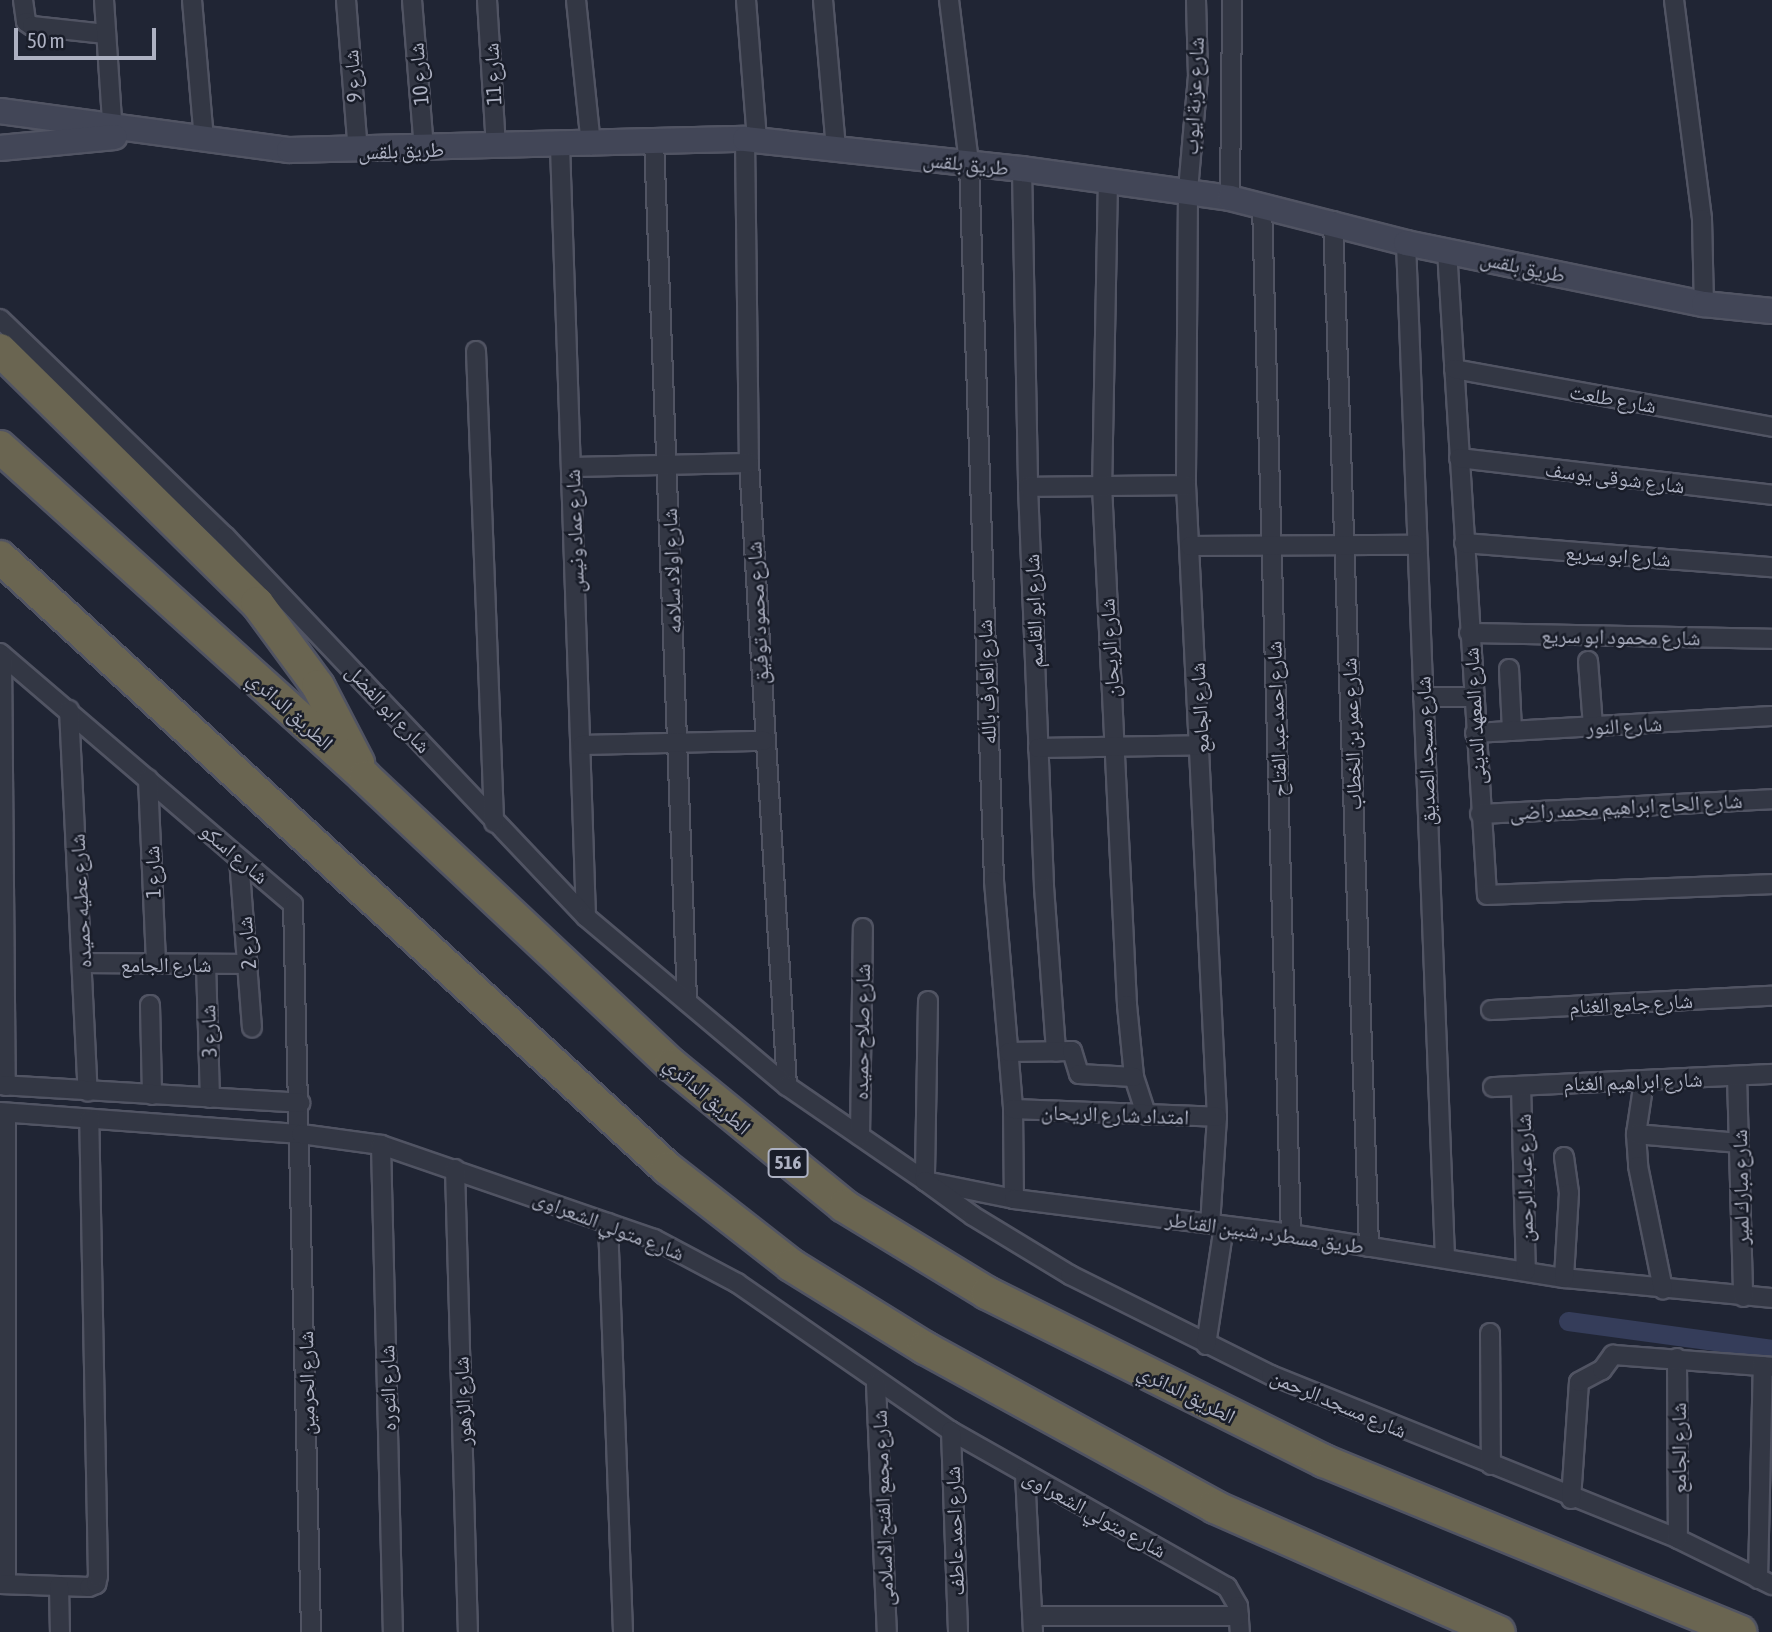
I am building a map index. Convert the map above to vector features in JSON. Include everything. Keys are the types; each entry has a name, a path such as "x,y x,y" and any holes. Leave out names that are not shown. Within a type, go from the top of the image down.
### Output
{"highway":[{"path":"0,350 257,603 317,686 365,777"},
{"name":"الطريق الدائري","path":"0,447 365,777 672,1065 784,1161 907,1246 988,1293 1324,1461 1740,1632"},
{"path":"0,557 667,1168 791,1265 925,1348 1215,1507 1499,1632"}],"main road":[{"path":"0,111 113,130"},
{"name":"طريق بلقس","path":"113,130 289,150 358,151 751,140 836,148 1108,179 1230,198 1333,221 1406,243 1704,304 1772,311"},
{"path":"0,148 113,130"}],"street":[{"path":"23,0 26,22 32,26 106,34"},
{"path":"104,0 113,130"},
{"path":"192,0 204,139"},
{"name":"شارع 9","path":"346,0 358,151"},
{"name":"شارع 10","path":"412,0 424,148"},
{"name":"شارع 11","path":"487,0 496,147"},
{"path":"576,0 591,145"},
{"path":"746,0 751,140"},
{"path":"823,0 836,148"},
{"name":"شارع العارف بالله","path":"949,0 969,164 994,881 1013,1109 1014,1199"},
{"name":"شارع عزبة ايوب","path":"1188,191 1198,76 1196,0"},
{"path":"1230,198 1232,0"},
{"path":"1674,0 1702,219 1704,304"},
{"name":"شارع محمود توفيق","path":"751,140 749,463 787,1086"},
{"name":"شارع اولاد سلامه","path":"654,141 687,1002"},
{"name":"شارع عماد ونيس","path":"560,146 586,917"},
{"name":"شارع ابو القاسم","path":"1022,169 1028,487 1038,748 1056,1052"},
{"name":"شارع الريحان","path":"1108,179 1102,486 1114,747 1135,1077 1146,1115"},
{"name":"شارع الجامع","path":"1188,191 1186,485 1202,745 1217,1118 1217,1225 1206,1345"},
{"name":"شارع احمد عبد الفتاح","path":"1262,205 1291,1234"},
{"name":"شارع عمر بن الخطاب","path":"1333,221 1369,1247"},
{"name":"شارع مسجد الصديق","path":"1406,243 1445,1258"},
{"name":"شارع المعهد الدينى","path":"1447,250 1487,895 1772,884"},
{"name":"شارع ابو الفضل","path":"0,319 225,536 494,823 586,917 787,1086"},
{"path":"476,351 494,823"},
{"name":"شارع طلعت","path":"1454,369 1772,427"},
{"name":"شارع شوقى يوسف","path":"1459,458 1772,495"},
{"path":"572,467 749,463"},
{"path":"1028,487 1186,485"},
{"name":"شارع ابو سريع","path":"1464,543 1772,567"},
{"path":"1190,546 1418,545"},
{"name":"شارع محمود ابو سريع","path":"1469,633 1772,639"},
{"path":"1,654 3,1086 300,1103"},
{"name":"شارع اسكو","path":"1,654 293,904 301,1134"},
{"path":"1588,662 1594,726"},
{"path":"1509,669 1511,731"},
{"path":"1423,697 1473,697"},
{"name":"شارع عطيه حميده","path":"69,710 88,1092"},
{"name":"شارع النور","path":"1475,733 1772,716"},
{"path":"582,745 764,741"},
{"path":"1038,748 1202,745"},
{"name":"شارع 1","path":"148,779 156,964"},
{"name":"شارع الحاج ابراهيم محمد راضى","path":"1480,814 1772,799"},
{"name":"شارع 2","path":"239,859 252,1027"},
{"name":"شارع صلاح حميده","path":"860,1136 863,928"},
{"name":"شارع الجامع","path":"83,963 248,964"},
{"name":"شارع 3","path":"206,964 210,1098"},
{"name":"شارع جامع الغنام","path":"1491,1010 1772,996"},
{"path":"925,1181 928,1001"},
{"path":"150,1005 152,1095"},
{"path":"1009,1052 1074,1053 1079,1074 1135,1077"},
{"name":"شارع ابراهيم الغنام","path":"1493,1087 1772,1074"},
{"name":"شارع مبارك لمير","path":"1737,1076 1743,1297"},
{"path":"1644,1081 1636,1134 1663,1289"},
{"name":"طريق مسطرد, شبين القناطر","path":"787,1086 925,1181 1014,1199 1291,1234 1564,1278 1772,1298"},
{"name":"شارع عباد الرحمن","path":"1521,1086 1526,1271"},
{"name":"امتداد شارع الريحان","path":"1013,1109 1217,1118"},
{"path":"3,1112 3,1584 96,1584 89,1119"},
{"name":"شارع متولي الشعراوى","path":"3,1112 301,1134 381,1145 608,1223 696,1259 876,1384 951,1431 1227,1587 1240,1624"},
{"name":"شارع الحرمين","path":"301,1134 311,1632"},
{"path":"1636,1134 1739,1143"},
{"name":"شارع الثوره","path":"381,1145 393,1632"},
{"path":"1564,1157 1569,1193 1564,1278"},
{"name":"شارع الزهور","path":"455,1170 468,1632"},
{"name":"شارع مسجد الرحمن","path":"925,1181 1026,1249 1206,1345 1571,1499 1678,1539 1765,1582"},
{"path":"608,1223 624,1632"},
{"path":"1490,1333 1491,1465"},
{"path":"1571,1499 1579,1382 1602,1370 1609,1360 1622,1355 1767,1366 1765,1582"},
{"name":"شارع الجامع","path":"1677,1358 1678,1539"},
{"name":"شارع مجمع الفتح الاسلامى","path":"876,1384 887,1632"},
{"name":"شارع احمد عاطف","path":"951,1431 958,1632"},
{"path":"1025,1474 1033,1624 1240,1624"},
{"path":"58,1586 60,1632"}],"waterway":[{"path":"1568,1321 1772,1349"}]}
